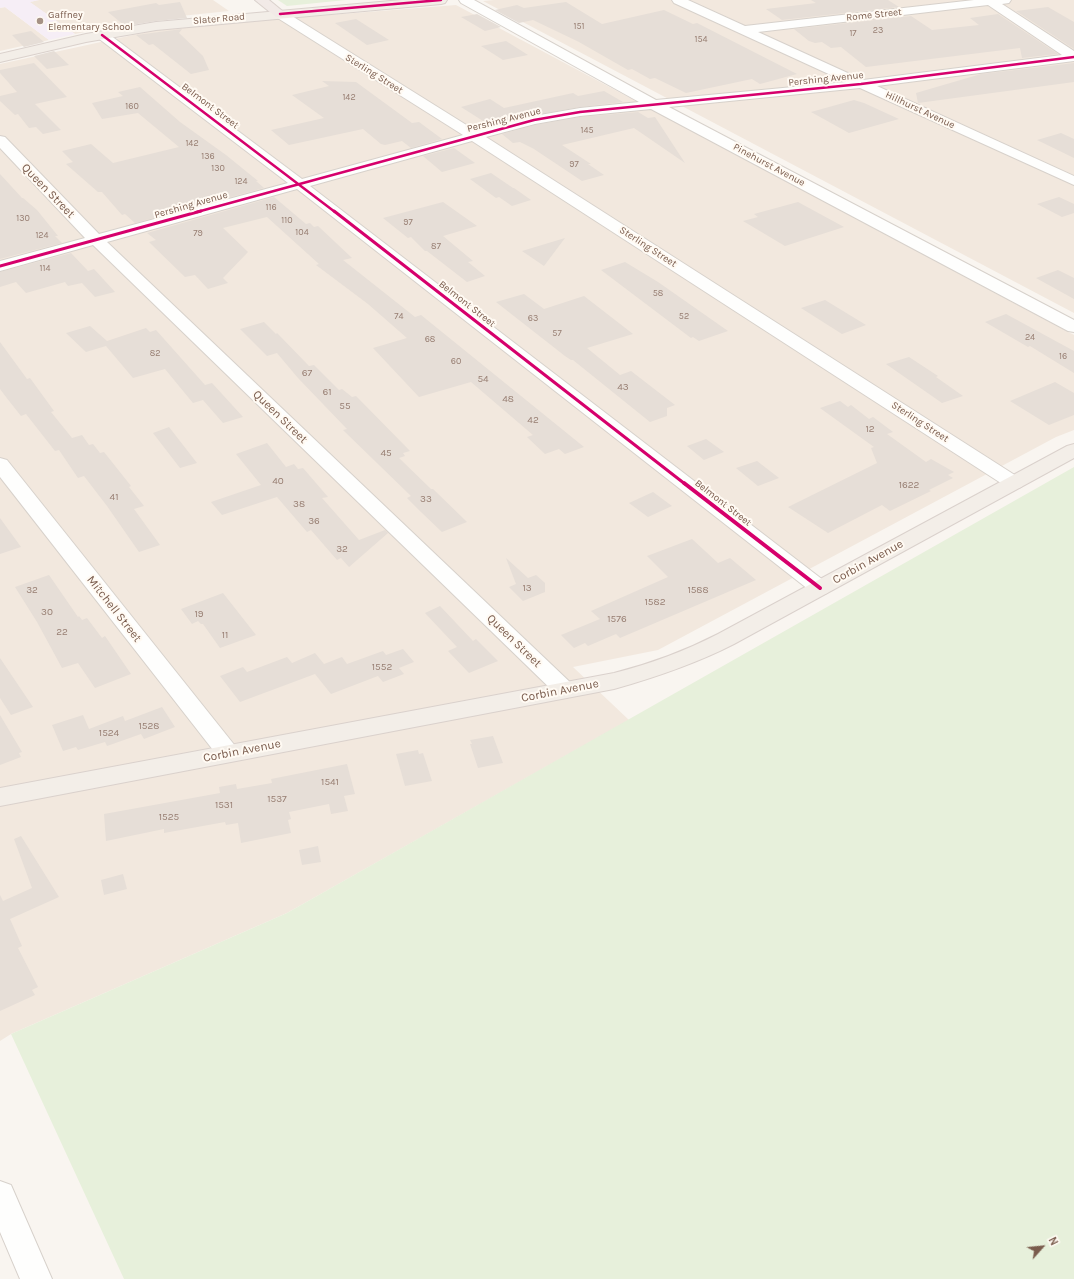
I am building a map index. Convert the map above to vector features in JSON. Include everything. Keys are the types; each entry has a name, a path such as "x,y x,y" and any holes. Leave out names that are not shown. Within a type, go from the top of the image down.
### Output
{"highway":[{"path":"261,0 280,14"}],"main road":[{"name":"Slater Road","path":"0,58 102,35 166,24 441,0"},
{"name":"Corbin Avenue","path":"0,797 565,690 620,679 673,664 726,639 1074,450"}],"street":[{"name":"Pinehurst Avenue","path":"465,0 581,63 656,106 1074,327"},
{"name":"Hillhurst Avenue","path":"678,0 1074,181"},
{"name":"Rome Street","path":"743,30 1004,0"},
{"path":"990,1 1074,57"},
{"name":"Sterling Street","path":"280,14 474,136 1014,483"},
{"name":"Belmont Street","path":"102,35 299,184 820,588"},
{"name":"Pershing Avenue","path":"0,266 534,120 580,112 656,106 861,84 1074,57"},
{"name":"Queen Street","path":"0,140 96,240 565,690"},
{"name":"Mitchell Street","path":"0,464 228,753"},
{"path":"0,1195 36,1279"}],"shaded area":[{"name":"Gaffney Elementary School","path":"0,0 39,0 30,2 75,34 49,40 5,7 0,8"},
{"path":"39,0 213,0 229,11 142,20 75,34 29,2"},
{"path":"1074,0 1074,313 483,1"},
{"path":"456,5 1074,335 1074,430 1056,437 658,650 573,667 629,720 287,913 11,1034 0,1041 0,64 165,28"},
{"path":"5,7 49,40 0,51 0,8"}],"green space":[{"path":"278,0 346,0 287,6"},
{"path":"1074,467 1074,1279 124,1279 11,1034 287,913"}],"building":[{"path":"811,0 888,0 899,7 782,20 766,9 816,3"},
{"path":"180,2 187,18 125,26 108,12 156,3 159,5"},
{"path":"566,2 602,24 664,10 693,24 697,23 797,74 760,84 752,79 686,93 655,78 650,79 632,69 628,70 579,42 533,20 519,23 495,10 517,5 524,8"},
{"path":"1048,7 1074,22 1074,49 1016,11"},
{"path":"477,14 501,27 485,31 461,17"},
{"path":"998,14 1058,54 1022,58 1020,48 866,67 841,47 831,48 822,42 815,43 809,41 794,29 911,16 932,30 979,25 970,18"},
{"path":"356,19 389,40 367,45 335,23"},
{"path":"182,29 179,33 203,56 209,70 191,74 153,44 149,45 136,35"},
{"path":"31,31 44,42 24,47 12,35"},
{"path":"506,41 528,55 503,60 481,46"},
{"path":"54,51 69,65 47,69 34,56"},
{"path":"34,63 67,97 35,104 61,130 43,134 36,127 29,128 18,114 15,115 0,101 0,96 17,92 0,73 0,70"},
{"path":"1074,63 1074,82 918,103 916,93 981,74"},
{"path":"322,81 356,82 412,123 419,122 442,139 411,148 402,141 385,145 381,144 363,129 289,145 271,130 324,118 292,95 329,86"},
{"path":"140,87 180,122 226,155 258,181 256,181 264,188 135,223 125,214 122,215 102,192 98,192 66,164 73,162 62,151 91,144 113,163 179,147 138,113 102,119 92,103 123,96 118,92"},
{"path":"604,91 623,102 580,107 534,115 491,126 461,107 490,99 504,108 573,93 578,96"},
{"path":"854,100 899,119 849,133 811,112"},
{"path":"638,112 648,118 655,117 685,163 634,128 562,145 591,164 588,164 604,175 582,181 534,149 520,142 513,143 502,134 535,125 580,117"},
{"path":"1061,133 1074,139 1074,158 1037,140"},
{"path":"454,148 475,163 442,172 423,156"},
{"path":"491,173 531,200 512,206 499,197 496,198 470,179"},
{"path":"0,174 22,198 37,210 58,236 55,236 62,243 0,259"},
{"path":"274,197 306,224 310,223 314,227 318,226 352,258 343,260 415,317 421,315 584,447 565,454 559,449 545,454 527,437 533,435 471,382 419,397 373,348 407,338 368,304 316,265 319,264 267,217 223,228 248,252 223,278 228,283 208,289 195,275 185,277 149,242 156,240 147,233"},
{"path":"1059,197 1074,204 1074,213 1062,217 1037,204"},
{"path":"443,202 477,226 443,236 473,261 468,262 485,276 467,282 425,251 411,237 408,238 383,218"},
{"path":"798,202 844,227 785,246 743,221 758,217 754,214"},
{"path":"565,238 544,266 522,251"},
{"path":"71,253 88,271 94,269 115,292 95,297 82,283 68,286 65,282 26,293 16,282 0,287 0,272"},
{"path":"625,262 658,282 728,331 699,341 693,337 691,338 601,270"},
{"path":"1058,270 1074,278 1074,299 1036,278"},
{"path":"524,294 544,309 584,296 633,334 587,348 620,375 631,371 675,405 667,408 667,416 650,422 573,360 565,356 496,302"},
{"path":"825,300 866,325 842,334 801,308"},
{"path":"1006,314 1074,351 1074,373 1030,346 1028,347 985,322"},
{"path":"264,322 276,334 277,333 309,366 314,365 339,390 342,389 352,397 356,396 410,451 403,453 405,456 399,458 467,522 442,532 421,512 407,498 411,496 343,430 347,429 298,378 277,353 267,356 240,329"},
{"path":"90,326 107,341 146,328 150,332 156,330 205,385 212,383 243,417 223,423 203,400 193,403 165,369 133,378 106,346 86,352 66,333"},
{"path":"0,342 27,379 30,378 54,411 51,412 72,438 82,435 89,445 93,444 100,453 104,452 131,486 129,487 144,506 134,509 160,545 139,552 84,476 78,478 59,450 55,451 26,414 21,416 6,397 0,389"},
{"path":"909,357 938,376 936,377 963,396 942,403 886,364"},
{"path":"1055,382 1074,393 1074,415 1049,425 1010,401"},
{"path":"840,401 848,407 851,405 869,419 873,417 893,432 887,434 926,462 931,459 954,472 948,475 953,478 929,490 931,491 890,511 882,505 828,533 788,507 877,463 871,448 874,447 820,408"},
{"path":"169,427 197,463 180,468 153,433"},
{"path":"706,439 724,452 704,460 687,446"},
{"path":"267,443 286,467 294,464 298,469 303,468 328,497 322,498 359,540 385,530 388,533 349,567 341,558 337,560 311,530 307,532 277,497 222,515 211,502 261,485 236,454"},
{"path":"757,461 779,478 758,486 736,468"},
{"path":"653,492 672,506 648,517 629,503"},
{"path":"0,518 21,547 0,554"},
{"path":"692,539 718,563 730,558 756,580 620,638 616,634 588,646 585,643 574,648 561,635 600,619 591,611 668,577 647,556"},
{"path":"506,558 528,578 536,575 545,583 545,592 523,601 509,587 516,584"},
{"path":"49,575 78,617 79,616 82,620 87,618 102,638 105,636 131,674 95,688 78,663 62,668 37,622 15,587"},
{"path":"223,593 256,635 220,648 203,624 198,621 192,624 181,609"},
{"path":"440,606 473,641 476,639 498,661 469,673 448,651 457,647 425,613"},
{"path":"403,649 414,662 399,668 404,674 383,682 378,676 331,694 315,674 240,702 220,676 243,667 247,672 287,657 292,663 315,653 324,664 342,657 347,664 383,651 386,655"},
{"path":"0,658 33,707 11,715 0,698"},
{"path":"162,707 175,727 144,739 141,734 107,746 105,742 78,750 76,747 63,751 52,725 83,715 89,729 123,716 125,721"},
{"path":"0,715 22,752 19,753 21,757 0,765"},
{"path":"493,736 503,763 478,768 470,740"},
{"path":"418,750 419,754 423,753 432,781 405,786 396,754"},
{"path":"347,764 355,794 344,796 348,811 331,814 329,804 289,812 291,819 288,820 291,833 241,843 238,823 226,825 225,822 164,833 164,829 106,841 104,814 220,793 219,787 236,784 237,789 272,783 271,779"},
{"path":"21,836 59,897 10,919 22,946 18,948 38,987 32,990 35,995 0,1011 0,895 3,901 32,888 14,839"},
{"path":"318,846 321,862 302,865 299,850"},
{"path":"123,874 127,889 104,895 101,880"}],"cycle path":[{"path":"280,14 441,0"},
{"path":"102,35 299,184 820,588"},
{"path":"0,266 534,120 580,112 861,84 1074,57"}],"place":[{"name":"Gaffney Elementary School","path":"40,21"}]}
